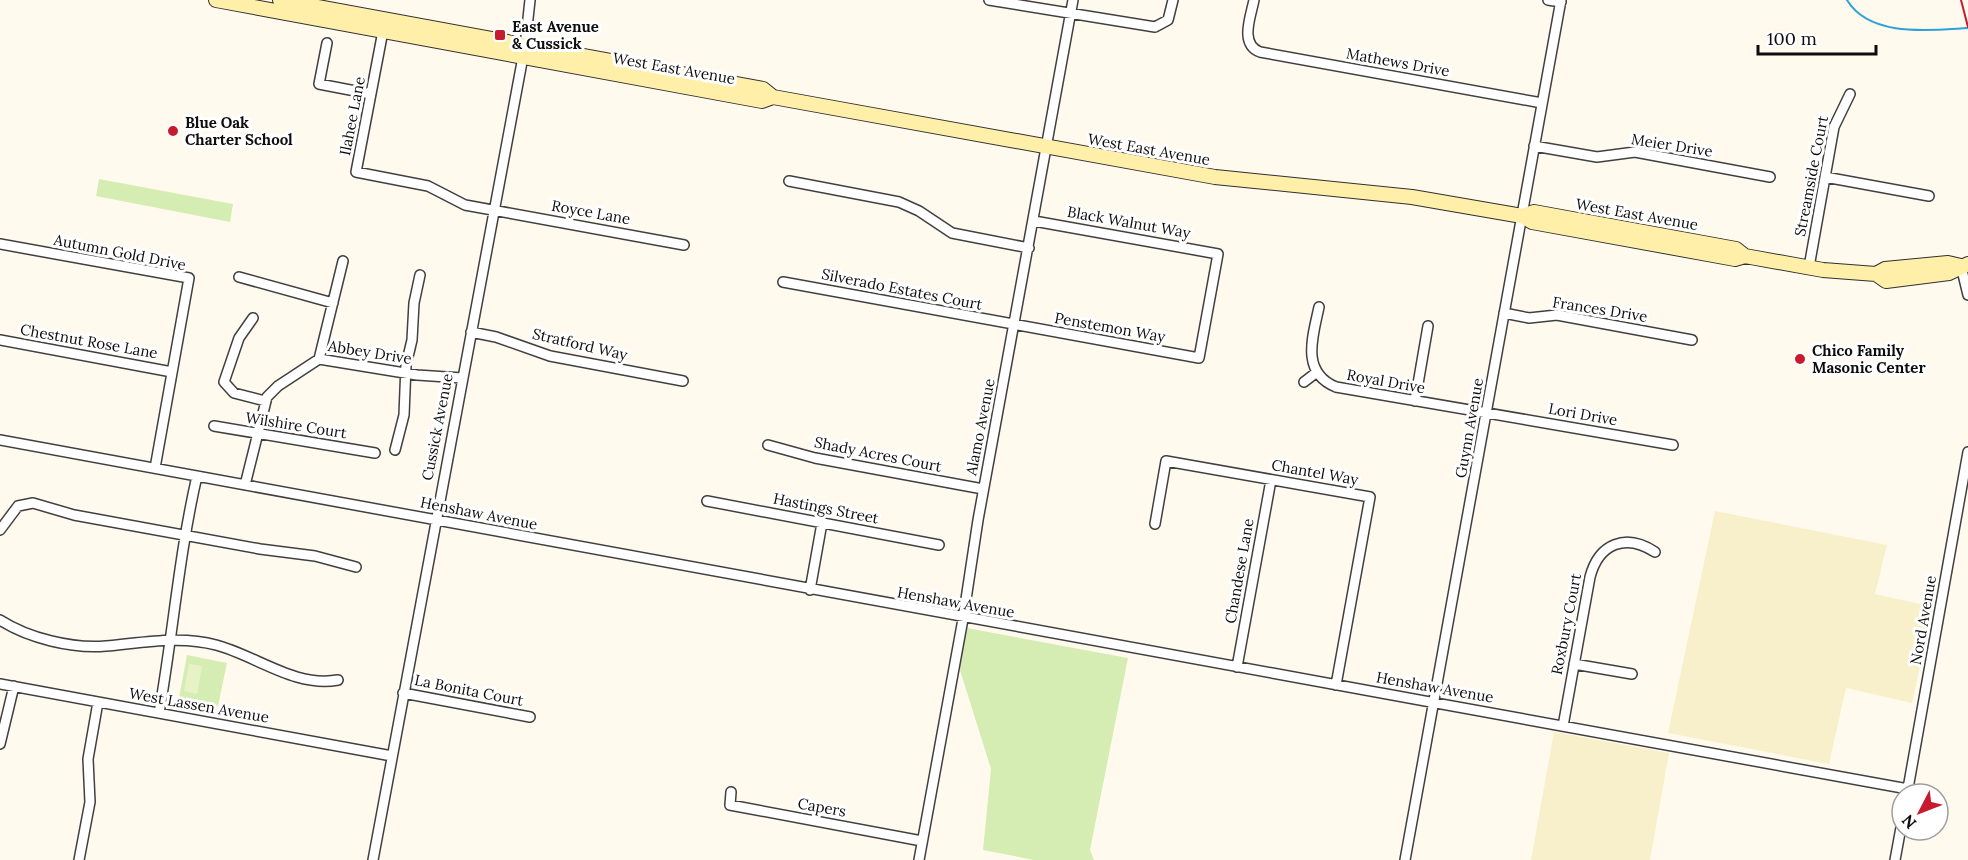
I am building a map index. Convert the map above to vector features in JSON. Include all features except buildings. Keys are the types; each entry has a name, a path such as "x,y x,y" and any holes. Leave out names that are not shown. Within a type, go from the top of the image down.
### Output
{"main road":[{"name":"West East Avenue","path":"216,0 383,31 763,89 773,97 1237,181 1418,198 1522,216 1534,212 1736,249 1745,256 1809,267 1876,274 1885,269 1948,263 1965,265"},
{"name":"West East Avenue","path":"280,0 524,51"}],"street":[{"name":"Cussick Avenue","path":"373,860 492,209 524,51 530,0"},
{"path":"989,0 1155,27 1168,20 1173,0"},
{"name":"Alamo Avenue","path":"919,860 963,619 983,489 1035,221 1073,0"},
{"name":"Mathews Drive","path":"1254,0 1248,32 1251,47 1260,52 1542,103"},
{"path":"1548,0 1561,1"},
{"name":"Guynn Avenue","path":"1405,860 1561,1"},
{"name":"Ilahee Lane","path":"383,31 356,172 419,183 459,204 492,209"},
{"path":"327,43 319,84 371,94"},
{"name":"Streamside Court","path":"1809,267 1836,120 1851,94"},
{"name":"Meier Drive","path":"1534,146 1597,157 1622,152 1642,153 1770,177"},
{"path":"1825,177 1929,196"},
{"path":"789,182 899,202 919,211 952,233 1029,248"},
{"name":"Royce Lane","path":"492,209 684,245"},
{"name":"Black Walnut Way","path":"1035,221 1218,254 1199,358"},
{"name":"Autumn Gold Drive","path":"0,244 189,278 155,468"},
{"path":"319,359 343,261"},
{"path":"1965,265 1968,295"},
{"path":"395,450 404,415 414,303 420,275"},
{"path":"239,277 333,303"},
{"name":"Silverado Estates Court","path":"783,282 1015,325"},
{"path":"1304,382 1317,372 1311,353 1319,307"},
{"name":"Frances Drive","path":"1504,313 1529,318 1557,315 1692,340"},
{"path":"245,485 265,401 234,393 224,382 239,338 253,318"},
{"name":"Penstemon Way","path":"1015,325 1199,358"},
{"path":"1415,401 1428,326"},
{"name":"Stratford Way","path":"471,332 503,339 550,356 683,381"},
{"name":"Chestnut Rose Lane","path":"0,340 172,372"},
{"name":"Abbey Drive","path":"265,401 278,386 319,359 406,374 462,378"},
{"name":"Royal Drive","path":"1317,372 1323,380 1336,387 1486,414"},
{"name":"Lori Drive","path":"1486,414 1673,445"},
{"name":"Wilshire Court","path":"214,426 375,453"},
{"name":"Henshaw Avenue","path":"0,440 963,619 1435,702 1890,789"},
{"name":"Shady Acres Court","path":"768,445 814,458 983,489"},
{"name":"Nord Avenue","path":"1910,782 1968,452"},
{"name":"Chantel Way","path":"1155,524 1166,461 1370,497 1336,685"},
{"path":"159,713 170,641 170,623 180,581 185,534 197,476"},
{"name":"Chandese Lane","path":"1238,667 1271,480"},
{"name":"Hastings Street","path":"707,501 939,545"},
{"path":"0,530 15,508 29,503 74,515 315,556 356,567"},
{"path":"810,590 822,523"},
{"name":"Roxbury Court","path":"1563,726 1590,577 1598,558 1609,548 1630,541 1641,543 1655,552"},
{"path":"0,620 34,636 81,645 104,646 170,641 212,644 291,675 322,681 338,680"},
{"path":"1574,664 1632,674"},
{"name":"West Lassen Avenue","path":"0,684 392,756"},
{"path":"0,744 14,686"},
{"name":"La Bonita Court","path":"403,693 530,717"},
{"path":"79,860 90,801 88,759 98,702"},
{"name":"Capers","path":"731,792 730,805 922,841"},
{"path":"1895,860 1898,842"}],"shaded area":[{"path":"1715,511 1887,545 1875,594 1933,607 1912,703 1846,688 1829,764 1668,733"},
{"path":"1554,732 1669,753 1650,860 1531,860"}],"green space":[{"path":"99,179 233,204 230,222 96,196"},
{"path":"967,628 1128,658 1090,850 1094,860 1034,860 983,850 991,769 959,667"},
{"path":"187,655 227,663 218,706 179,698"},
{"path":"189,664 202,666 197,694 184,691"}],"waterway":[{"path":"1847,0 1857,12 1870,21 1885,26 1919,30 1968,28"}],"railway":[{"path":"1961,0 1968,27"}],"place":[{"name":"East Avenue & Cussick","path":"500,35"},
{"name":"Blue Oak Charter School","path":"173,131"},
{"name":"Chico Family Masonic Center","path":"1800,359"}]}
